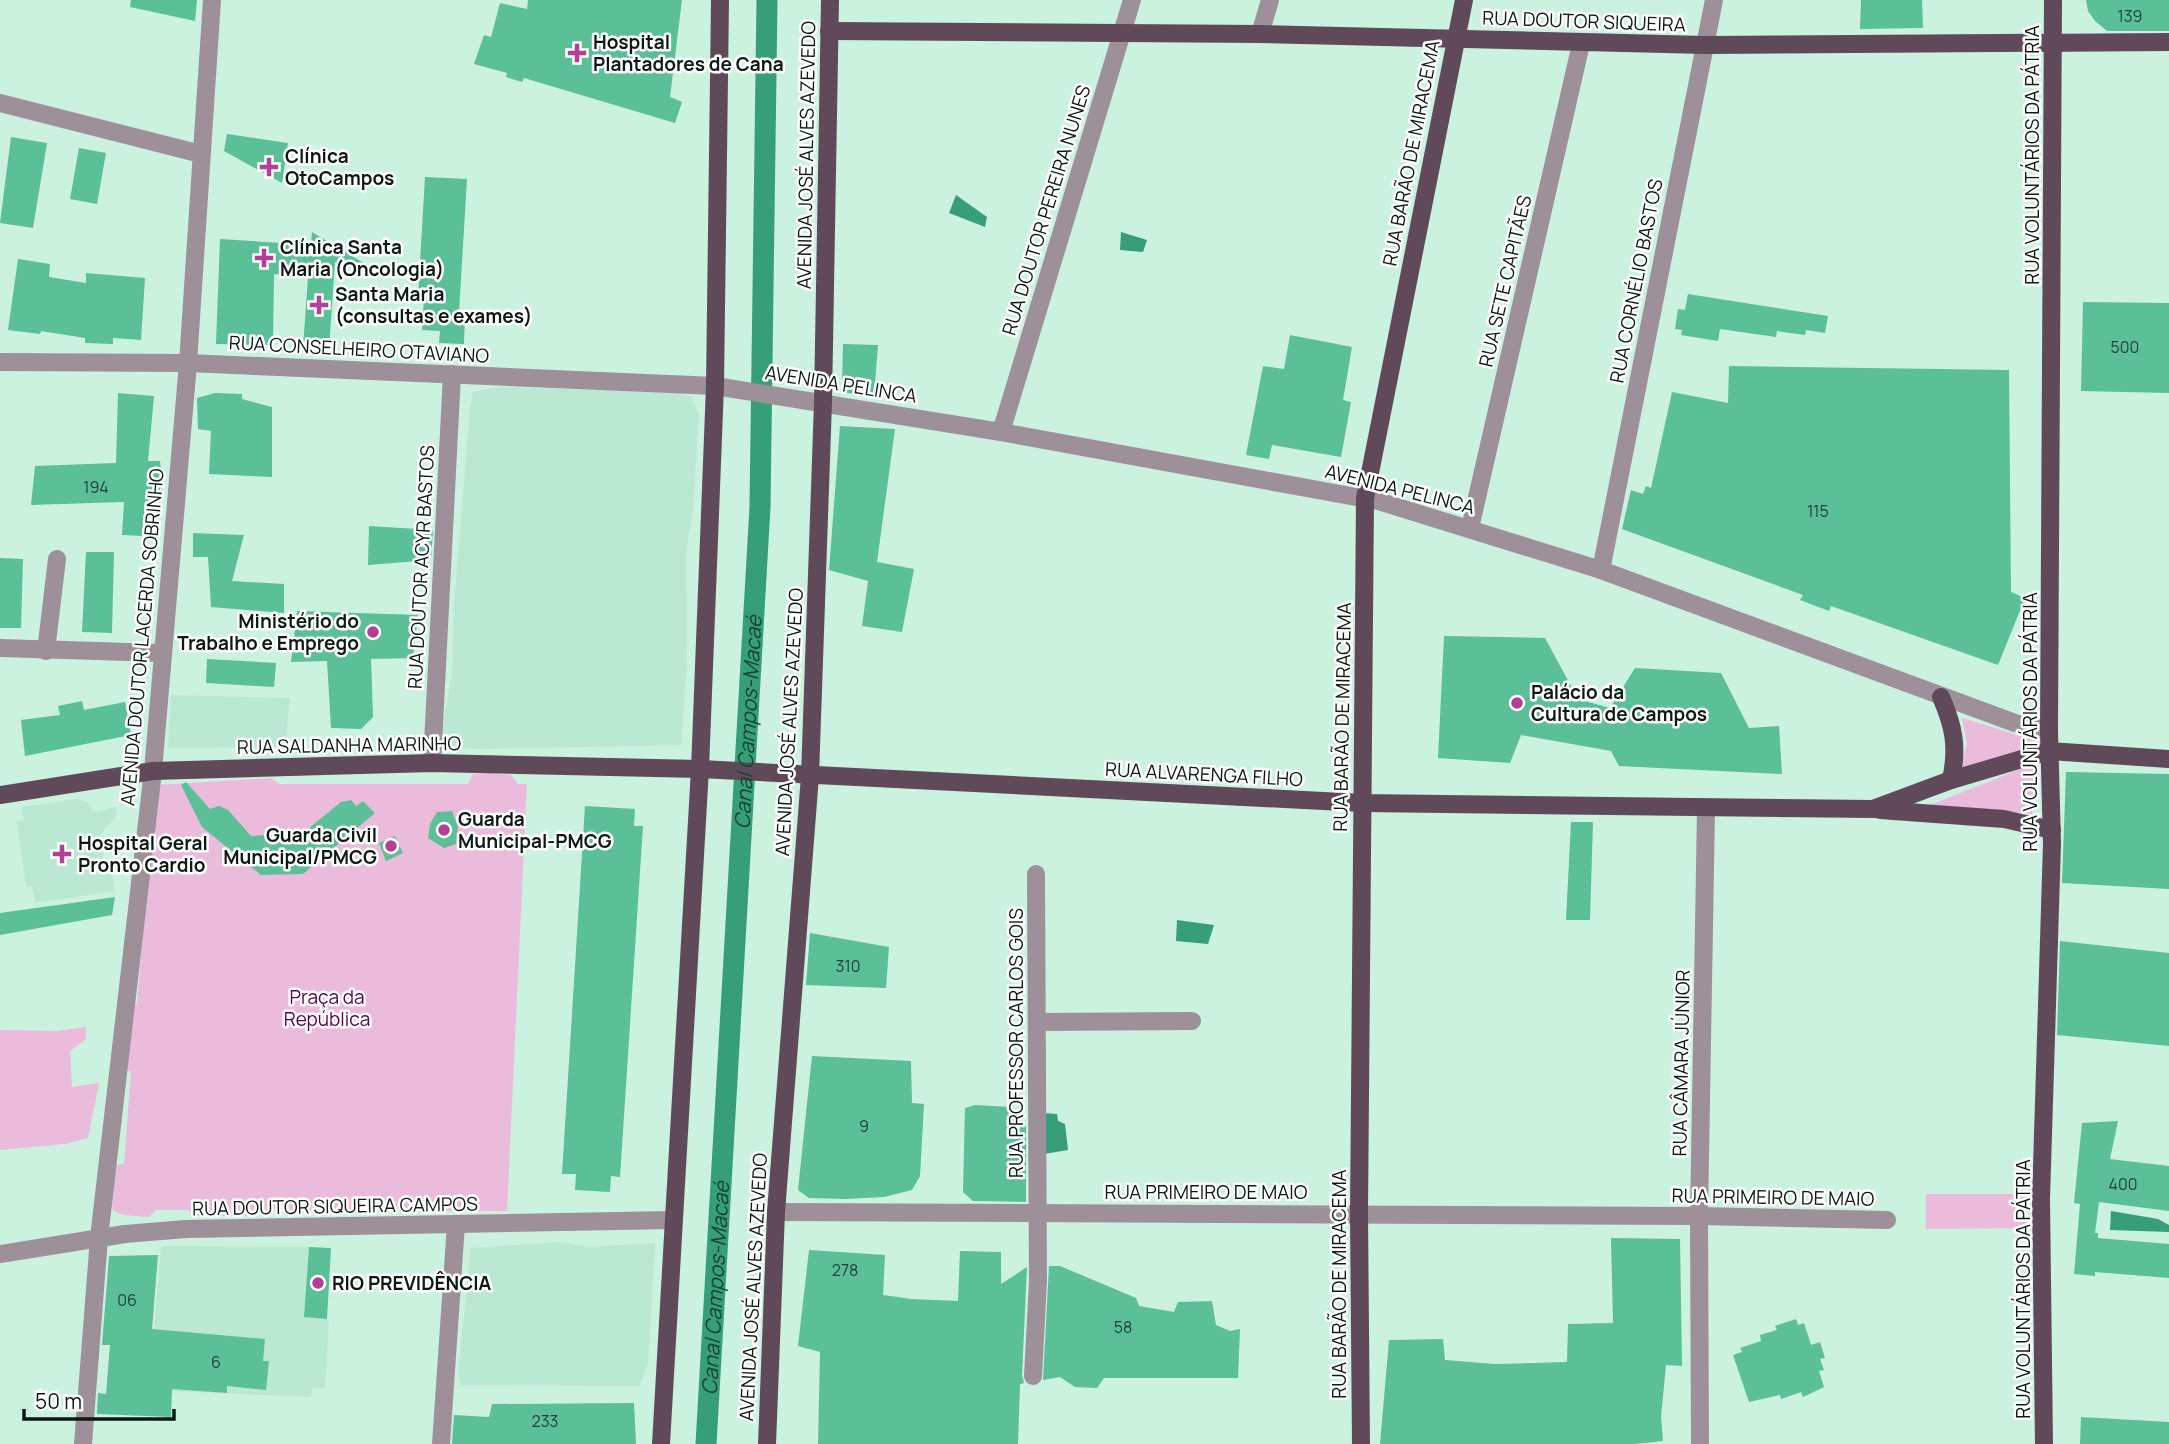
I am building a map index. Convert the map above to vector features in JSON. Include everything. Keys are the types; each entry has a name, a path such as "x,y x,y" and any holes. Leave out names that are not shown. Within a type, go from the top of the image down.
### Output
{"main road":[{"path":"661,1444 700,769 715,386 720,0"},
{"name":"AVENIDA JOSÉ ALVES AZEVEDO","path":"767,1444 776,1212 810,776 822,402 830,0"},
{"name":"RUA BARÃO DE MIRACEMA","path":"1361,1444 1359,1214 1365,498 1464,0"},
{"name":"RUA VOLUNTÁRIOS DA PÁTRIA","path":"2044,1444 2042,1199 2052,830 2049,731 2053,0"},
{"name":"RUA DOUTOR SIQUEIRA","path":"830,31 1455,37 1581,44 2169,42"},
{"path":"1941,697 1956,737 1957,755 1951,780"},
{"path":"2049,751 2169,759"},
{"name":"RUA ALVARENGA FILHO","path":"1873,809 1951,780 2049,751"},
{"name":"RUA SALDANHA MARINHO","path":"0,795 153,771 432,763 700,769"},
{"name":"RUA ALVARENGA FILHO","path":"700,769 1362,803 1706,810 1873,809 2004,819 2052,830"}],"street":[{"name":"AVENIDA DOUTOR LACERDA SOBRINHO","path":"83,1444 99,1238 153,771 161,653 188,363 212,0"},
{"name":"RUA DOUTOR PEREIRA NUNES","path":"1001,432 1132,0"},
{"path":"1260,34 1270,0"},
{"name":"RUA CORNÉLIO BASTOS","path":"1601,570 1714,0"},
{"name":"RUA SETE CAPITÃES","path":"1470,528 1581,44"},
{"path":"0,103 201,154"},
{"name":"RUA CONSELHEIRO OTAVIANO","path":"0,362 188,363 715,386"},
{"name":"RUA DOUTOR ACYR BASTOS","path":"432,763 452,374"},
{"name":"AVENIDA PELINCA","path":"715,386 1001,432 1365,498 1601,570 1941,697 2015,723 2049,731"},
{"path":"46,650 57,559"},
{"path":"0,648 161,653"},
{"name":"RUA CÂMARA JÚNIOR","path":"1700,1444 1699,1216 1706,810"},
{"name":"RUA PROFESSOR CARLOS GOIS","path":"1033,1376 1037,1314 1038,1212 1035,874"},
{"path":"1038,1022 1192,1021"},
{"name":"RUA PRIMEIRO DE MAIO","path":"776,1212 1699,1216 1887,1220"},
{"name":"RUA DOUTOR SIQUEIRA CAMPOS","path":"0,1254 99,1238 186,1229 672,1220"},
{"path":"441,1444 456,1224"}],"shaded area":[{"path":"956,195 987,217 985,227 949,213"},
{"path":"1121,232 1147,240 1143,252 1120,250"},
{"path":"501,387 672,392 692,397 699,414 693,511 686,550 687,662 681,745 480,749 439,747 452,673 454,603 470,408 473,392"},
{"path":"171,695 290,698 285,747 168,748"},
{"name":"Hospital Geral Pronto Cardio","path":"77,799 90,803 92,812 116,807 117,815 100,835 106,873 112,873 115,891 35,903 32,886 26,887 17,822 24,821 22,807"},
{"path":"1177,920 1214,925 1208,944 1176,941"},
{"path":"1044,1113 1057,1114 1058,1121 1065,1124 1068,1150 1044,1154"},
{"path":"2111,1211 2158,1219 2169,1225 2169,1232 2110,1230"},
{"path":"560,1242 590,1247 655,1243 648,1363 640,1386 461,1385 458,1374 471,1248"},
{"path":"161,1246 309,1247 304,1317 329,1319 325,1388 312,1388 311,1397 149,1390"}],"green space":[{"path":"1962,718 2047,744 1961,769 1967,743"},
{"path":"2036,763 2032,814 1925,807"},
{"name":"Praça da República","path":"473,774 511,775 518,784 527,784 507,1211 252,1210 250,1216 194,1216 189,1210 156,1210 149,1217 122,1215 113,1210 111,1199 116,1165 124,1164 131,1072 126,1069 133,1008 137,1003 155,785 271,778 279,784 468,784"},
{"path":"86,1027 86,1039 70,1051 72,1087 99,1083 88,1138 65,1144 0,1150 0,1030 57,1031"},
{"path":"1926,1194 2027,1194 2027,1228 1926,1229"}],"building":[{"path":"131,0 197,0 195,21 130,7"},
{"name":"Hospital Plantadores de Cana","path":"528,0 682,0 670,97 682,102 675,123 524,78 522,82 506,77 507,73 474,64 484,35 491,37 500,3 527,9"},
{"path":"1861,0 1922,0 1923,28 1860,29"},
{"path":"2086,0 2169,0 2169,31 2107,31 2088,11"},
{"name":"Clínica OtoCampos","path":"227,134 288,143 282,183 224,151"},
{"path":"11,137 47,143 33,228 0,223"},
{"path":"79,148 106,153 97,204 70,199"},
{"path":"425,177 467,179 459,312 465,313 464,344 439,343 440,331 422,330 424,297 418,297"},
{"path":"312,232 367,265 335,262 329,349 303,347 308,277 274,274 273,345 216,344 220,239 311,245"},
{"path":"18,259 50,264 49,277 86,283 86,273 145,278 141,340 113,338 113,344 85,343 85,338 41,331 40,334 8,330"},
{"path":"1688,294 1828,316 1825,333 1806,330 1805,335 1777,331 1776,337 1720,329 1718,341 1681,335 1682,330 1675,329 1678,309 1685,310"},
{"path":"2083,302 2169,303 2169,393 2081,391"},
{"path":"1290,335 1352,347 1343,400 1351,402 1341,457 1272,445 1269,459 1246,455 1263,366 1284,369"},
{"path":"843,344 878,345 874,396 847,393 842,388"},
{"path":"1729,366 2009,370 2011,592 2025,598 1998,665 1831,606 1829,611 1800,600 1803,595 1622,529 1631,490 1643,494 1646,486 1651,488 1672,392 1728,403"},
{"path":"118,393 154,396 148,461 160,461 159,500 145,501 143,536 122,535 124,502 31,505 35,466 116,463"},
{"path":"215,393 242,394 242,399 272,407 272,477 209,474 211,431 198,429 197,398"},
{"path":"840,426 895,429 877,562 914,569 902,632 862,626 868,581 829,570"},
{"path":"369,526 433,530 431,560 368,565"},
{"path":"193,533 244,535 232,581 284,584 284,613 211,607 208,557 193,557"},
{"path":"86,552 114,552 112,633 82,632"},
{"path":"0,558 23,559 21,628 0,628"},
{"path":"297,611 418,615 413,658 371,659 373,717 361,729 331,728 327,661 291,662"},
{"name":"Palácio da Cultura de Campos","path":"1444,636 1545,638 1578,699 1610,708 1635,668 1721,673 1749,728 1779,726 1782,774 1619,766 1611,751 1521,735 1510,763 1438,758"},
{"path":"207,659 276,663 274,687 206,683"},
{"path":"82,701 84,710 125,702 131,735 25,756 21,720 60,715 58,706"},
{"path":"2066,772 2169,774 2169,889 2062,883"},
{"path":"186,782 210,809 219,806 228,810 251,836 303,833 341,802 351,800 356,806 363,801 375,813 303,874 261,875 202,827 181,785"},
{"path":"585,806 635,809 634,826 643,826 620,1177 611,1176 610,1192 575,1190 576,1174 562,1174"},
{"name":"Guarda Municipal-PMCG","path":"452,811 458,827 456,844 444,848 428,838 430,824 437,812"},
{"path":"1571,822 1593,822 1590,920 1566,920"},
{"name":"Guarda Civil Municipal/PMCG","path":"395,836 403,853 386,861 379,843"},
{"path":"115,897 112,915 0,935 0,913"},
{"path":"810,933 889,947 886,988 806,985"},
{"path":"2060,941 2169,953 2169,1046 2057,1035"},
{"path":"812,1056 911,1061 912,1103 924,1104 920,1176 912,1190 884,1197 845,1199 809,1198 798,1190"},
{"path":"975,1105 1012,1107 1015,1115 1026,1126 1026,1202 973,1201 963,1192 965,1108"},
{"path":"2118,1121 2110,1159 2169,1166 2169,1211 2099,1202 2095,1233 2098,1233 2098,1238 2169,1244 2169,1278 2095,1272 2095,1276 2074,1274 2080,1204 2074,1203 2082,1123"},
{"path":"1611,1238 1680,1239 1682,1366 1666,1365 1661,1417 1663,1441 1635,1444 1380,1444 1389,1340 1443,1339 1445,1360 1495,1364 1567,1362 1568,1324 1613,1323"},
{"name":"RIO PREVIDÊNCIA","path":"309,1247 331,1248 327,1319 304,1317"},
{"path":"809,1250 885,1255 883,1295 911,1299 958,1301 960,1251 1001,1252 1001,1284 1027,1267 1022,1375 1024,1383 1020,1384 1018,1444 818,1444 820,1352 798,1346"},
{"path":"158,1255 152,1329 265,1339 263,1361 269,1361 266,1390 227,1386 227,1393 172,1389 171,1417 97,1414 98,1393 106,1394 110,1345 102,1345 109,1256"},
{"path":"1049,1266 1060,1266 1136,1298 1139,1306 1174,1312 1178,1302 1212,1301 1216,1325 1230,1331 1240,1329 1238,1378 1104,1378 1097,1388 1075,1387 1060,1377 1043,1380"},
{"path":"1796,1319 1798,1325 1804,1323 1811,1345 1820,1342 1825,1358 1820,1359 1824,1370 1819,1371 1824,1387 1803,1397 1801,1392 1781,1399 1780,1395 1749,1402 1733,1355 1742,1352 1740,1348 1761,1341 1760,1335 1777,1330 1775,1326"},
{"path":"634,1403 636,1444 452,1444 454,1415 489,1417 492,1404"},
{"path":"2081,1417 2169,1422 2169,1444 2080,1444"}],"waterway":[{"name":"Canal Campos-Macaé","path":"706,1444 760,507 767,0"}],"place":[{"name":"Hospital Plantadores de Cana","path":"577,53"},
{"name":"Clínica OtoCampos","path":"269,167"},
{"name":"Clínica Santa Maria (Oncologia)","path":"264,258"},
{"name":"Santa Maria (consultas e exames)","path":"319,305"},
{"name":"Ministério do Trabalho e Emprego","path":"373,632"},
{"name":"Palácio da Cultura de Campos","path":"1517,703"},
{"name":"Guarda Municipal-PMCG","path":"444,830"},
{"name":"Guarda Civil Municipal/PMCG","path":"391,846"},
{"name":"Hospital Geral Pronto Cardio","path":"62,854"},
{"name":"RIO PREVIDÊNCIA","path":"318,1283"}]}
